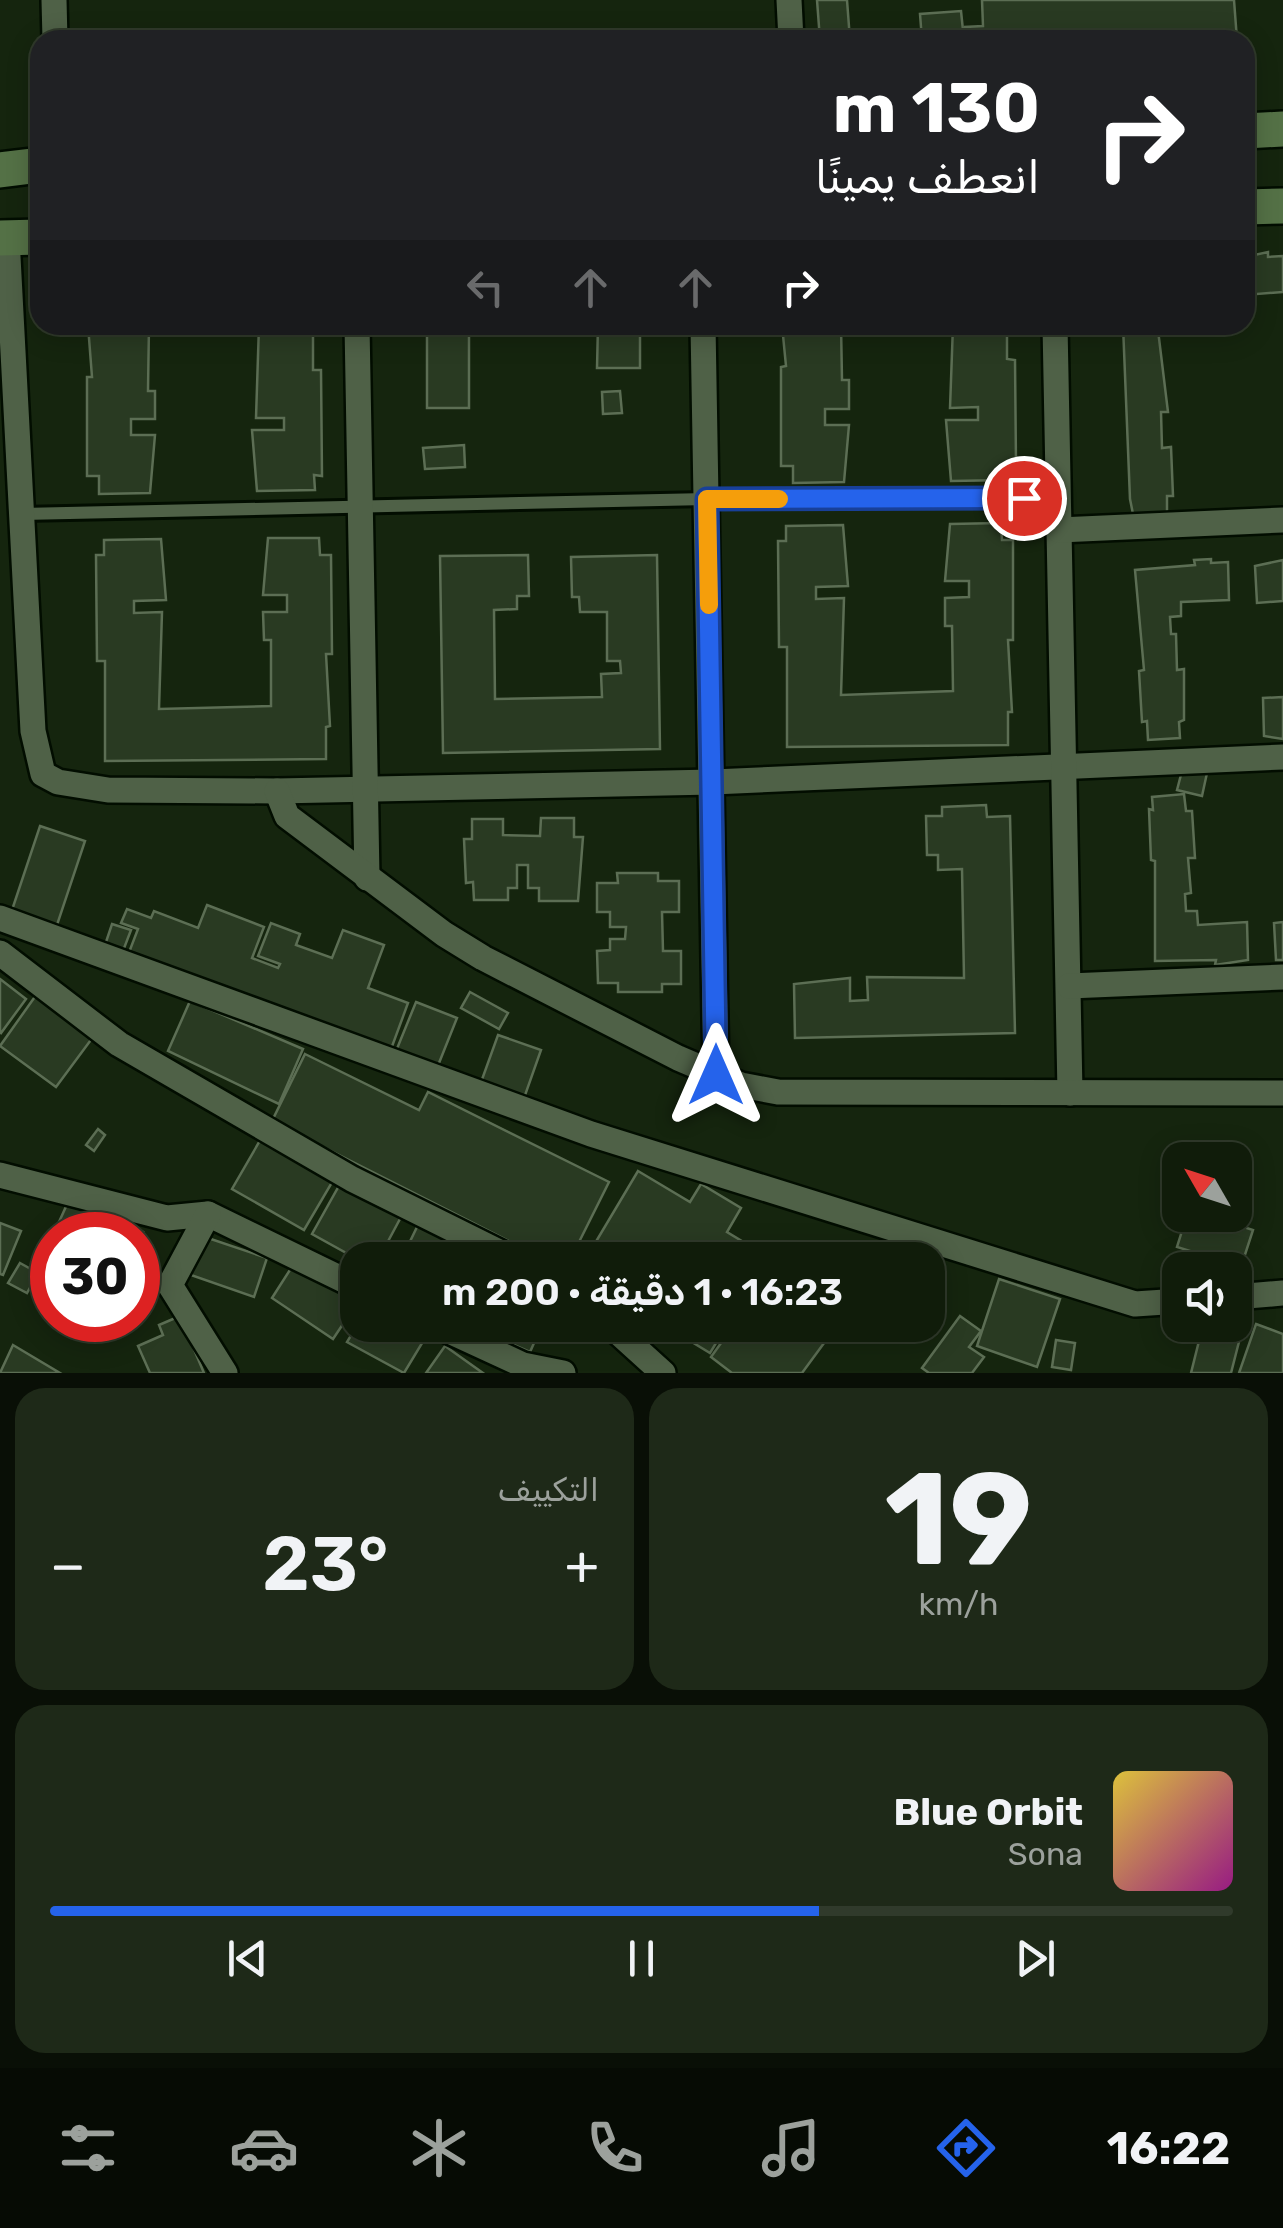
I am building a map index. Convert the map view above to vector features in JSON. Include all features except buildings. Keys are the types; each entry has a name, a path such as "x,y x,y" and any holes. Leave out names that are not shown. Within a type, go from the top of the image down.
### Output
{"street":[{"path":"54,0 55,30"},
{"path":"789,0 790,30"},
{"path":"1255,130 1283,129"},
{"path":"0,170 30,166"},
{"path":"1255,207 1283,206"},
{"path":"16,237 22,514 34,731 42,774 58,782 108,790 277,791 713,782 1283,757"},
{"path":"357,335 367,878"},
{"path":"703,335 716,1075"},
{"path":"1056,335 1070,1093"},
{"path":"1059,530 1283,520"},
{"path":"277,791 287,816 367,878 483,958 716,1075 778,1092 1283,1093"},
{"path":"0,918 591,1134 1136,1304 1162,1302"},
{"path":"0,953 118,1044 352,1179 479,1242"},
{"path":"1068,986 1283,977"},
{"path":"0,1175 167,1218 208,1214 340,1278"},
{"path":"208,1214 170,1285 225,1373"},
{"path":"1252,1296 1283,1294"},
{"path":"472,1342 523,1366 563,1373"},
{"path":"629,1342 664,1373"}],"lane":[{"path":"22,514 707,499 1059,498"}],"slow traffic":[{"path":"709,605 707,499 779,499"}],"route":[{"path":"716,1075 707,499 1024,498"}]}
